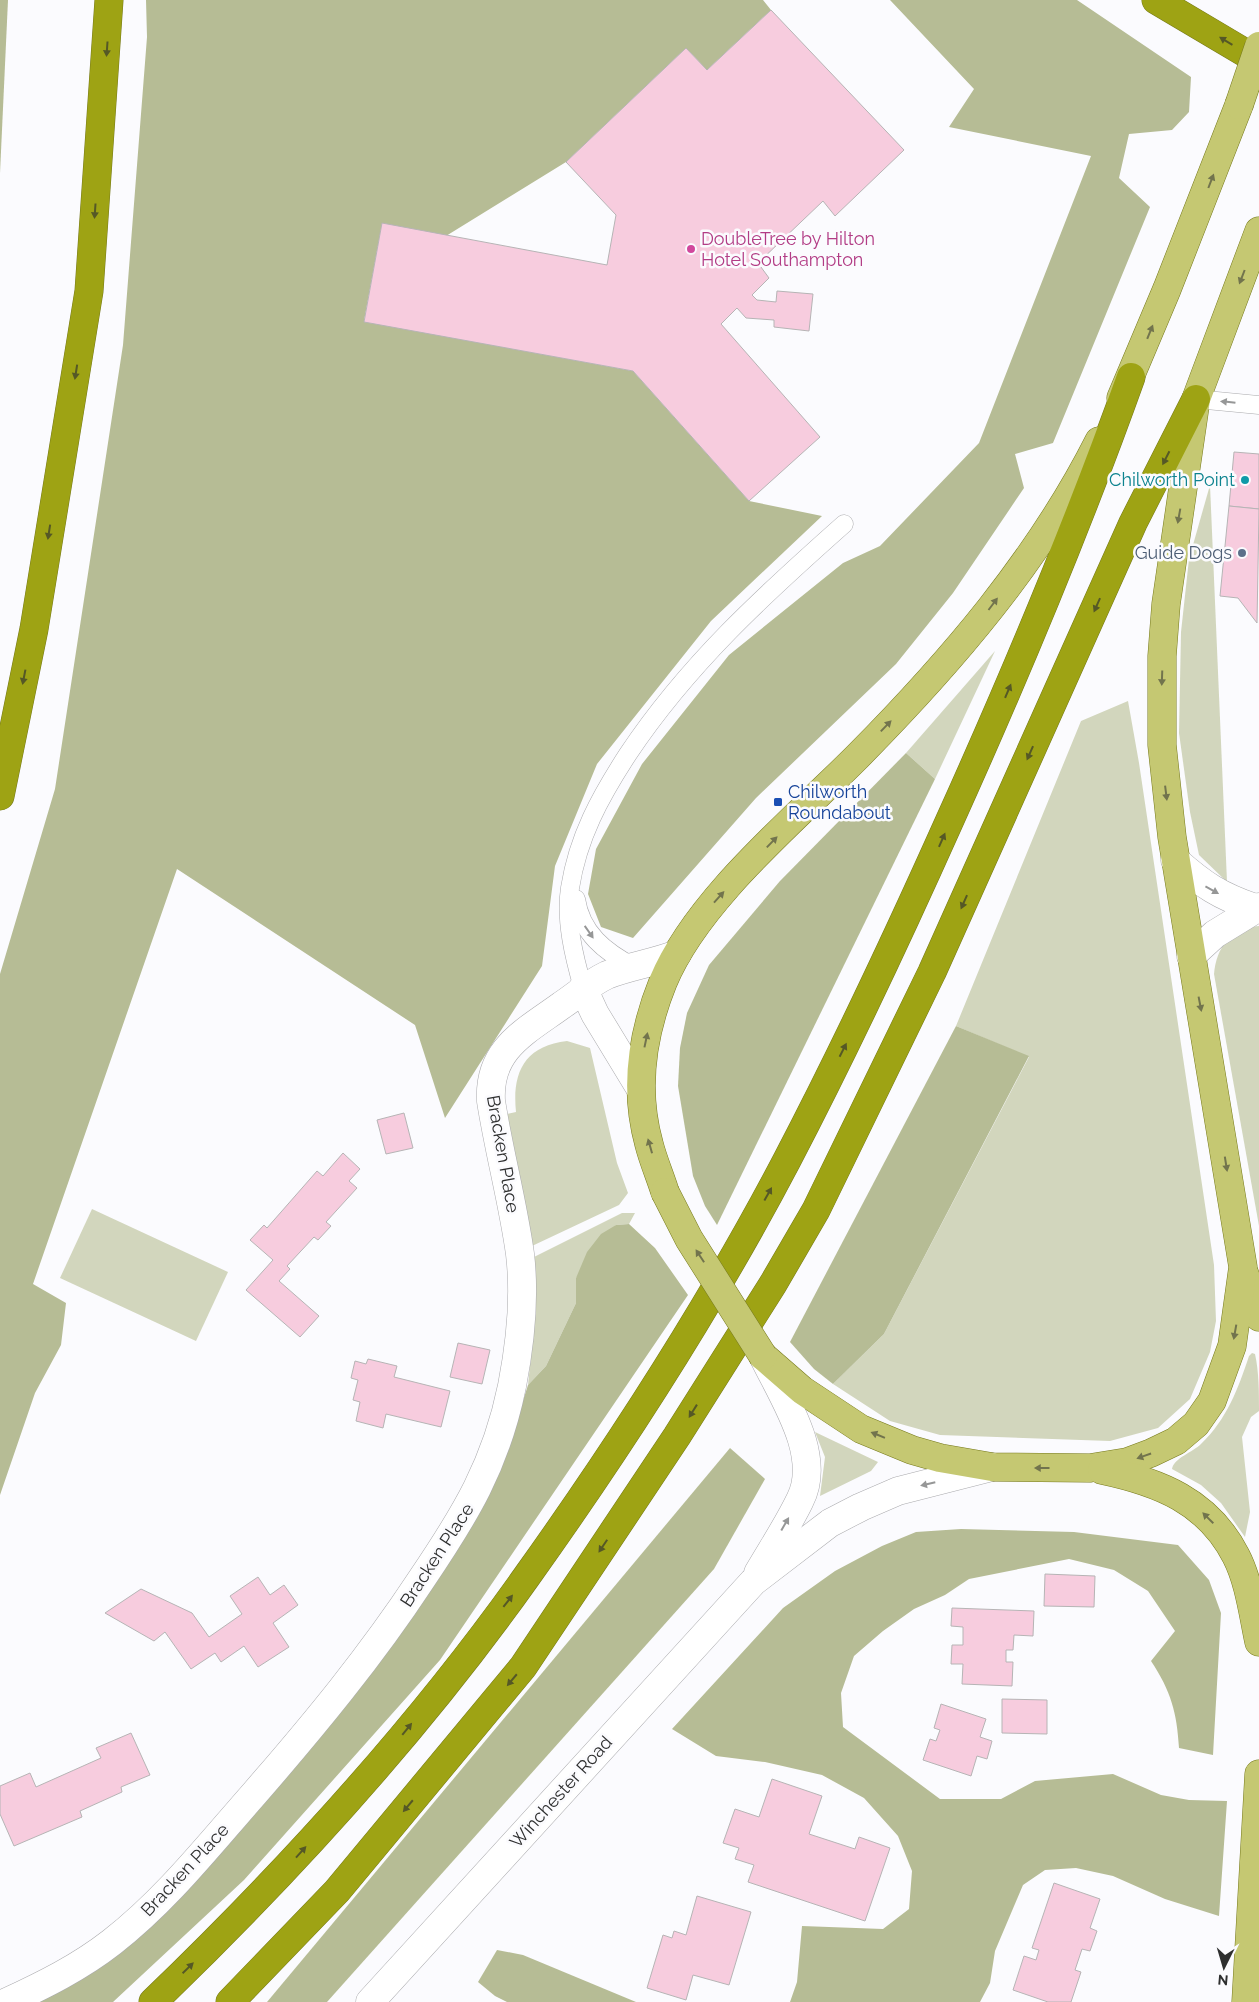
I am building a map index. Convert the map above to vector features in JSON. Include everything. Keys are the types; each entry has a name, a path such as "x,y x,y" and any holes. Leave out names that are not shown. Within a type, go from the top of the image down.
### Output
{"highway":[{"path":"0,796 34,629 89,291 109,0"},
{"path":"1156,0 1259,61"},
{"path":"153,2002 288,1866 376,1768 458,1667 524,1580 591,1484 684,1339 786,1163 883,968 1015,676 1131,377"},
{"path":"230,2002 337,1892 523,1667 677,1436 773,1284 816,1210 932,972 1133,523 1196,399"}],"main road":[{"path":"1242,1266 1232,1346 1212,1401 1196,1424 1176,1441 1126,1462 1090,1468 992,1467 940,1458 912,1450 861,1429 802,1390 763,1356 689,1239 665,1192 648,1144 640,1088 645,1041 654,1009 677,954 705,914 738,877 901,711 978,624 1018,572 1094,452 1131,377 1211,181 1259,46"},
{"path":"1259,231 1196,399 1168,595 1162,656 1162,745 1175,860 1242,1266 1259,1317"},
{"path":"1090,1468 1142,1479 1163,1487 1205,1515 1227,1541 1237,1558 1259,1642"},
{"path":"1246,2002 1259,1774"}],"street":[{"path":"1175,860 1204,885 1227,898 1257,908"},
{"path":"1191,956 1215,934 1257,908"},
{"name":"Bracken Place","path":"7,2002 43,1985 83,1962 138,1921 168,1892 302,1739 362,1664 397,1617 471,1503 490,1463 512,1386 517,1353 521,1296 520,1256 491,1101 493,1077 497,1064 517,1036 584,988 607,976 634,966 652,964 677,954"},
{"path":"584,988 595,1014 640,1088"},
{"name":"Winchester Road","path":"753,1582 801,1499 807,1458 802,1439 763,1356"},
{"name":"Winchester Road","path":"370,2002 753,1582 830,1523 861,1507 898,1491 992,1467"}],"lane":[{"path":"1196,399 1259,405"},
{"path":"584,988 574,952 570,916 570,889 578,851 593,812 608,785 660,709 712,647 844,524"},
{"path":"575,868 576,904 590,934 614,956 634,966"}],"green space":[{"path":"0,0 8,0 0,173"},
{"path":"146,0 763,0 771,10 707,70 686,48 566,162 446,236 382,224 364,321 633,371 749,501 822,516 711,621 597,764 555,866 542,966 445,1118 415,1025 177,869 33,1284 66,1303 61,1345 35,1393 0,1495 0,974 55,789 123,345 147,37"},
{"path":"890,0 1077,0 1191,77 1189,112 1172,130 1129,134 1119,178 1150,207 1053,443 1015,454 1024,488 953,593 896,664 756,798 633,938 601,927 588,894 596,849 642,764 729,655 843,563 880,546 979,443 1091,156 949,127 974,89"},
{"path":"1210,485 1227,882 1199,855 1190,812 1179,733 1181,632 1189,559"},
{"path":"995,651 935,779 906,753"},
{"path":"1128,701 1139,763 1214,1265 1216,1321 1210,1352 1190,1399 1158,1428 1110,1441 940,1435 890,1421 833,1384 884,1334 1029,1057 956,1026 1081,721"},
{"path":"906,753 935,779 717,1225 705,1206 693,1176 678,1086 680,1048 687,1013 709,965 780,881"},
{"path":"1259,926 1259,1226 1214,974 1218,956 1227,941 1240,930"},
{"path":"956,1026 1029,1056 884,1334 833,1384 814,1369 790,1342"},
{"path":"567,1041 590,1048 617,1163 628,1193 619,1205 532,1246 507,1114 516,1112 516,1085 524,1064 531,1055 552,1044"},
{"path":"92,1209 228,1272 196,1341 60,1278"},
{"path":"622,1213 635,1213 629,1224 616,1225 576,1278 576,1303 546,1366 528,1385 533,1335 532,1258"},
{"path":"629,1224 655,1248 688,1295 440,1660 244,1880 113,2002 31,2002 225,1847 509,1445 528,1385 546,1366 576,1303 576,1278 587,1252 601,1234 616,1225"},
{"path":"1252,1353 1255,1354 1257,1368 1259,1411 1251,1417 1242,1437 1250,1512 1245,1537 1221,1503 1201,1485 1172,1469 1173,1465 1180,1458 1201,1444 1225,1414 1241,1380 1249,1356"},
{"path":"815,1432 878,1462 871,1471 820,1496 825,1457"},
{"path":"730,1448 765,1479 714,1569 327,2002 267,2002"},
{"path":"961,1529 1074,1532 1178,1545 1209,1580 1221,1613 1213,1755 1179,1748 1177,1724 1172,1703 1164,1682 1151,1661 1175,1631 1148,1591 1114,1570 1069,1559 969,1579 945,1595 914,1609 883,1631 854,1656 841,1693 843,1727 940,1799 1001,1799 1035,1781 1113,1774 1161,1795 1189,1800 1227,1801 1219,1916 1165,1899 1113,1876 1076,1868 1045,1870 1023,1885 995,1951 990,1983 980,2002 790,2002 797,1982 802,1926 883,1929 909,1909 912,1871 898,1836 864,1798 822,1775 765,1762 716,1756 672,1729 783,1608 835,1571 882,1546 916,1532"},
{"path":"497,1950 523,1955 636,2002 507,2002 495,1996 478,1982"}],"building":[{"name":"DoubleTree by Hilton Hotel Southampton","path":"771,10 904,150 835,216 823,201 758,263 769,278 752,295 757,300 776,302 777,291 813,294 809,331 774,327 774,320 746,318 737,308 721,324 820,437 749,501 633,371 364,322 382,223 607,265 616,215 566,162 686,48 707,70"},
{"name":"Chilworth Point","path":"1234,452 1259,454 1259,509 1229,506"},
{"name":"Guide Dogs","path":"1229,506 1259,509 1257,623 1238,598 1220,596"},
{"path":"404,1113 413,1148 386,1154 377,1120"},
{"path":"343,1153 360,1169 349,1181 357,1188 326,1222 331,1226 318,1240 314,1237 287,1266 290,1269 279,1281 319,1316 300,1337 246,1290 273,1260 250,1240 264,1225 267,1228 317,1171 323,1176"},
{"path":"458,1343 490,1350 482,1384 450,1377"},
{"path":"368,1359 397,1366 394,1377 450,1391 441,1427 386,1414 383,1428 356,1421 360,1402 353,1400 358,1380 351,1378 355,1361 366,1364"},
{"path":"1045,1574 1095,1576 1094,1607 1044,1606"},
{"path":"258,1577 270,1595 284,1585 298,1605 273,1623 289,1647 258,1667 244,1646 221,1662 215,1653 191,1669 165,1632 154,1641 105,1613 141,1589 192,1613 209,1637 242,1614 230,1596"},
{"path":"952,1608 1034,1611 1033,1636 1014,1635 1013,1650 1006,1650 1006,1662 1013,1662 1012,1686 962,1684 963,1664 951,1664 952,1645 963,1645 963,1627 951,1626"},
{"path":"1002,1699 1047,1700 1047,1734 1002,1733"},
{"path":"941,1704 986,1719 980,1737 992,1741 987,1759 977,1756 971,1776 923,1760 930,1739 936,1741 940,1730 934,1728"},
{"path":"131,1733 150,1775 121,1787 122,1792 80,1811 82,1817 14,1846 0,1814 0,1786 30,1773 36,1787 101,1758 96,1748"},
{"path":"772,1779 822,1796 809,1834 855,1849 859,1837 890,1848 865,1921 748,1882 754,1865 735,1859 739,1848 723,1843 735,1809 759,1817"},
{"path":"1054,1883 1100,1899 1090,1928 1097,1931 1090,1951 1082,1949 1075,1970 1081,1972 1071,2002 1048,2002 1013,1990 1024,1956 1036,1960 1039,1950 1032,1948"},
{"path":"697,1896 751,1912 729,1985 693,1975 686,2000 647,1988 663,1935 672,1938 674,1931 686,1935"}],"place":[{"name":"DoubleTree by Hilton Hotel Southampton","path":"691,249"},
{"name":"Chilworth Point","path":"1245,480"},
{"name":"Guide Dogs","path":"1242,553"},
{"name":"Chilworth Roundabout","path":"778,802"}]}
